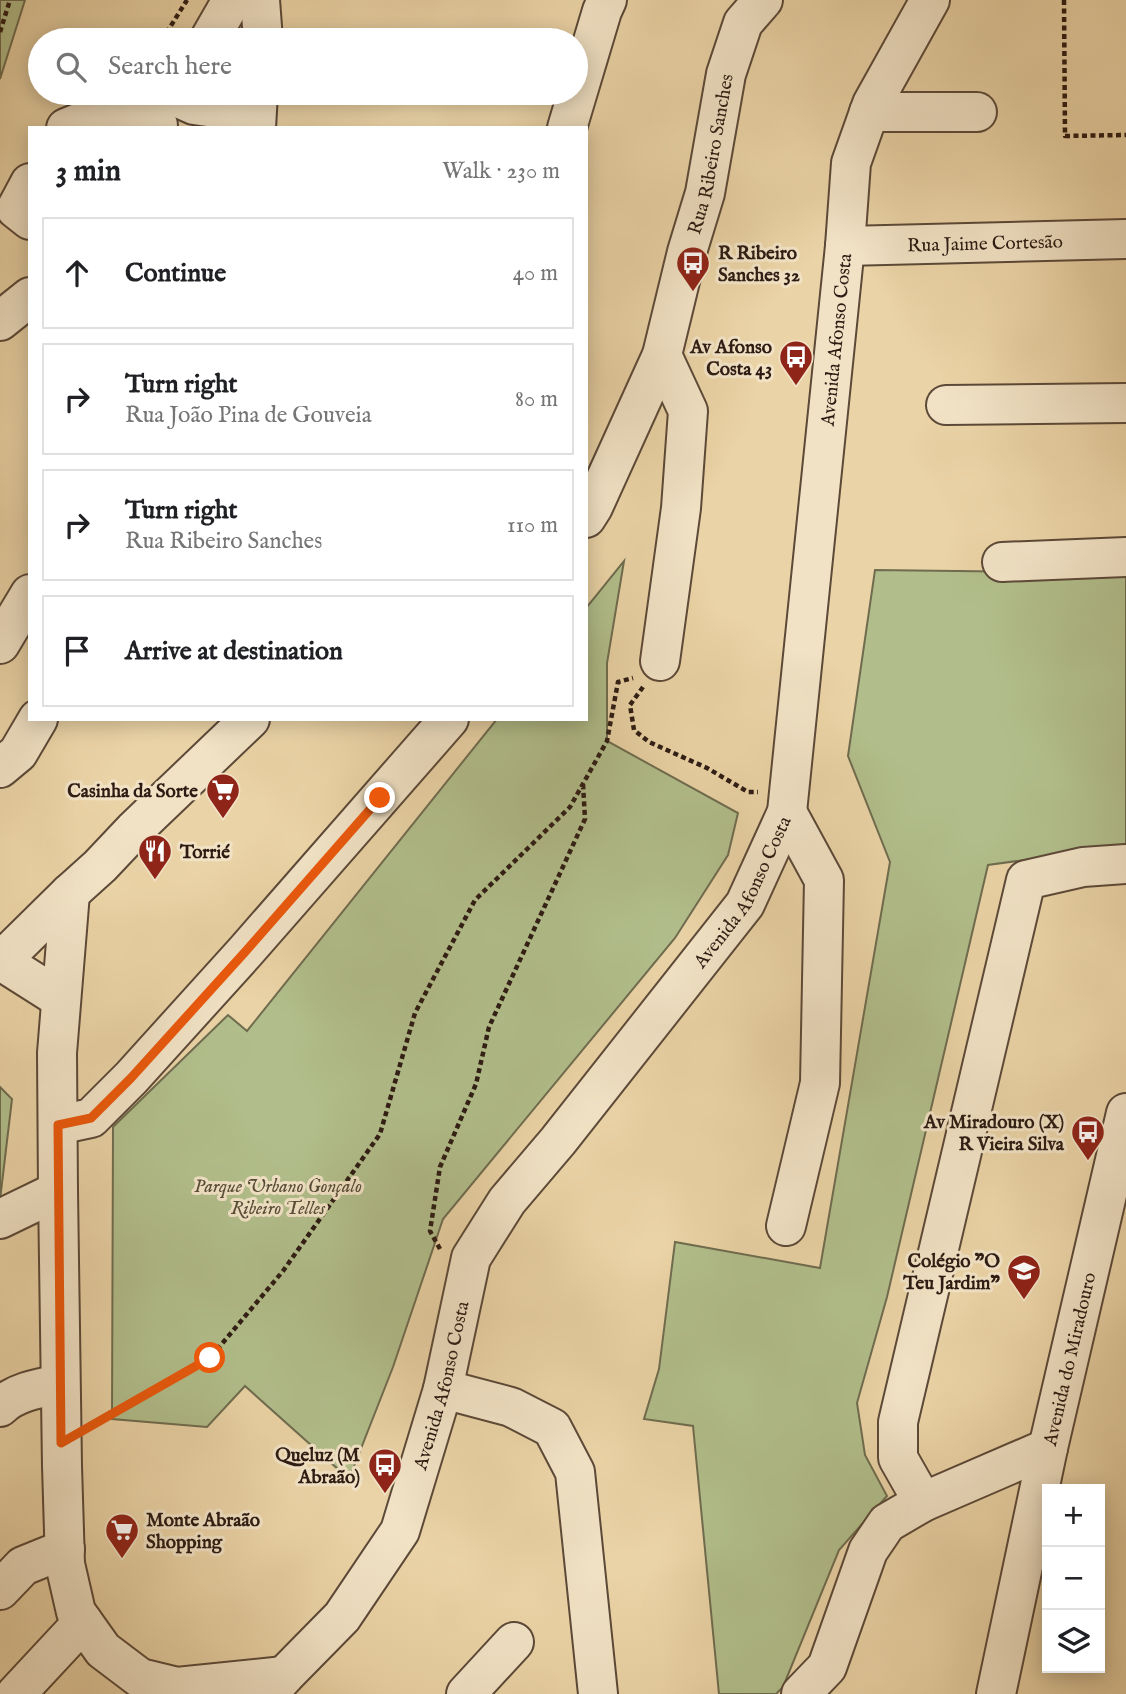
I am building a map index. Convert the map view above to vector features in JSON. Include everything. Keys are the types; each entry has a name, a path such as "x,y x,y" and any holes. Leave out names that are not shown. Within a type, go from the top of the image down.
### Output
{"street":[{"path":"216,28 232,0"},
{"path":"260,0 262,28"},
{"path":"588,58 607,0"},
{"name":"Rua Ribeiro Sanches","path":"588,515 662,355 687,252 705,193 726,74 743,23 763,0"},
{"name":"Avenida Afonso Costa","path":"276,1685 342,1618 400,1531 443,1389 471,1258 507,1201 567,1130 745,904 787,812 845,246 851,163 872,104 930,0"},
{"path":"71,126 118,106 167,111 194,105 215,108 240,126"},
{"path":"256,126 257,105"},
{"path":"568,126 574,105"},
{"path":"869,112 977,112"},
{"path":"28,187 16,209 28,218"},
{"name":"Rua Jaime Cortesão","path":"845,246 1126,239"},
{"path":"0,321 28,299"},
{"path":"649,673 681,508 688,411 662,355"},
{"path":"946,405 1126,403"},
{"path":"1002,562 1126,557"},
{"path":"0,644 28,597"},
{"path":"0,768 18,752 37,721"},
{"path":"211,756 226,721"},
{"path":"61,999 1,961 248,721"},
{"path":"58,1125 91,1118 131,1078 447,721"},
{"path":"786,1226 820,1083 824,880 787,812"},
{"path":"923,1502 898,1458 898,1422 1026,880 1083,867 1126,864"},
{"path":"69,893 57,1053 58,1191 65,1564 76,1612 103,1650 140,1678 177,1687 276,1685"},
{"name":"Avenida do Miradouro","path":"801,1694 827,1667 868,1552 887,1523 923,1502 1048,1448 1126,1113"},
{"path":"1115,1158 1126,1201"},
{"path":"0,1219 58,1191"},
{"path":"0,1407 32,1390 61,1384"},
{"path":"443,1389 512,1407 552,1428 575,1472 598,1694"},
{"path":"996,1694 1048,1448"},
{"path":"0,1590 23,1566 65,1549"},
{"path":"16,1694 83,1622"},
{"path":"466,1694 514,1642"}],"path":[{"path":"0,32 10,0"},
{"path":"170,28 187,0"},
{"path":"1064,0 1065,136 1126,135"},
{"path":"649,673 630,705 634,730 649,742 707,768 748,792 758,792 759,782"},
{"path":"61,1443 210,1358 283,1271 380,1134 415,1013 475,900 570,807 607,741 618,682 649,673"},
{"path":"446,1259 430,1231 440,1167 476,1084 489,1027 585,819 583,784"}],"green space":[{"path":"0,0 25,0 0,79"},
{"name":"Parque Urbano Gonçalo Ribeiro Telles","path":"624,561 607,663 607,741 738,813 728,855 675,938 443,1219 393,1367 349,1479 245,1386 207,1427 112,1419 113,1127 228,1015 247,1031 495,721 588,721 588,606"},
{"path":"875,570 1126,573 1126,846 988,865 887,1297 857,1403 865,1455 887,1496 839,1550 783,1687 776,1694 719,1694 693,1426 644,1419 659,1369 675,1242 820,1268 890,862 848,756"},
{"path":"0,1087 12,1099 0,1200"}],"place":[{"name":"R Ribeiro Sanches 32","path":"693,293"},
{"name":"Av Afonso Costa 43","path":"796,387"},
{"name":"Casinha da Sorte","path":"223,820"},
{"name":"Torrié","path":"155,881"},
{"name":"Av Miradouro (X) R Vieira Silva","path":"1088,1162"},
{"name":"Colégio \"O Teu Jardim\"","path":"1024,1301"},
{"name":"Queluz (M Abraão)","path":"385,1495"},
{"name":"Monte Abraão Shopping","path":"122,1560"}],"route":[{"path":"210,1358 61,1443 58,1125 91,1118 131,1078 380,798"}]}
